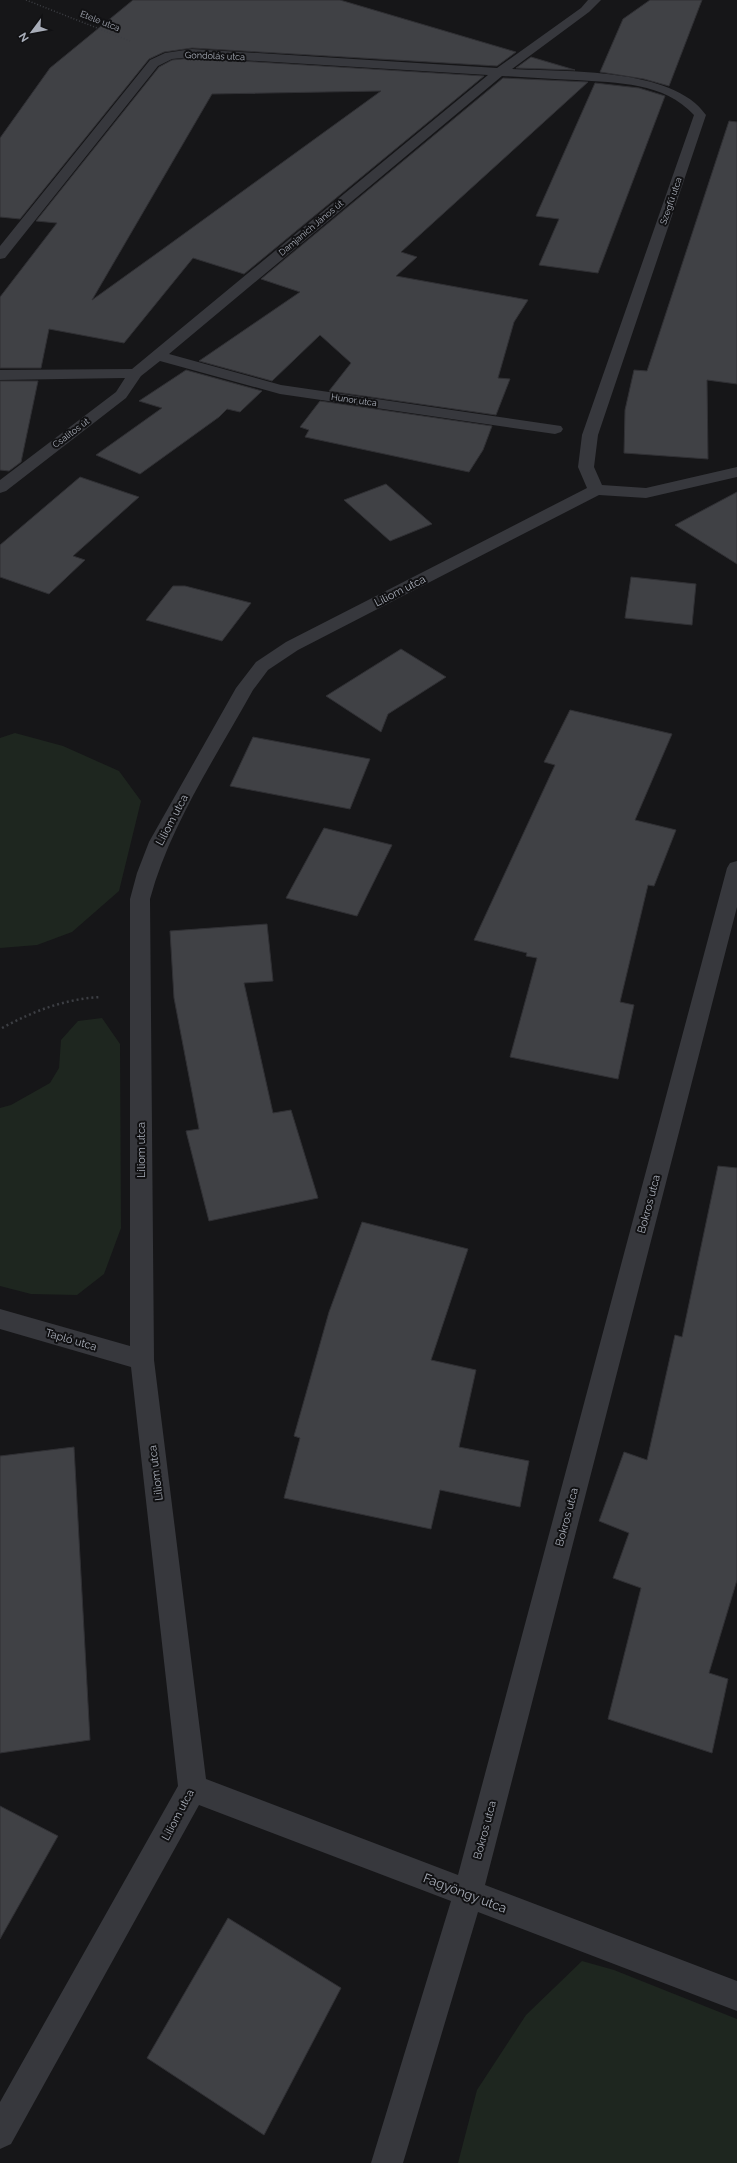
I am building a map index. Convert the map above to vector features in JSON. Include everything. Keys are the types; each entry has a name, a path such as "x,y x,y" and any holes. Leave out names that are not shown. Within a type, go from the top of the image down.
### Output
{"street":[{"name":"Damjanich János út","path":"136,373 498,73 585,10 595,0"},
{"name":"Gondolás utca","path":"0,255 154,63 169,56 192,53 498,73"},
{"name":"Szegfű utca","path":"498,73 632,80 654,86 673,94 693,105 700,115 590,435 586,467 596,490"},
{"name":"Hunor utca","path":"157,356 280,389 555,428"},
{"path":"0,375 136,373"},
{"name":"Csalitos út","path":"0,488 120,395 136,373"},
{"path":"596,490 646,493 737,472"},
{"name":"Liliom utca","path":"0,2133 193,1788 142,1360 140,899 146,873 159,842 245,688 262,666 292,646 596,490"},
{"name":"Bokros utca","path":"387,2163 468,1894 737,868"},
{"name":"Tapló utca","path":"0,1319 142,1360"},
{"name":"Fagyöngy utca","path":"193,1788 737,1996"}],"path":[{"name":"Etele utca","path":"26,0 169,56"},
{"path":"2,1028 37,1010 58,1002 94,997"}],"shaded area":[{"path":"15,733 63,746 119,771 141,801 119,891 72,932 37,945 0,948 0,738"},
{"path":"102,1018 120,1044 121,1228 104,1274 77,1295 31,1294 0,1286 0,1108 11,1105 50,1083 59,1068 61,1040 78,1021"},
{"path":"582,1961 614,1970 737,2019 737,2163 458,2163 477,2090 526,2015"}],"building":[{"path":"133,0 340,0 516,52 497,66 192,48 164,52 149,59 20,219 0,217 0,138 50,68"},
{"path":"650,0 702,0 669,86 644,79 600,72 623,19"},
{"path":"531,57 575,70 516,68"},
{"path":"192,58 484,76 244,274 193,258 124,343 49,329 41,368 0,368 0,297 57,223 36,221 159,67 172,60","holes":["381,91 92,300 212,94"]},
{"path":"503,78 588,82 401,252 417,257 396,276 528,300 514,322 498,378 510,379 496,415 329,391 351,363 320,335 272,381 199,361 300,292 261,279"},
{"path":"595,83 639,88 665,96 598,273 539,265 559,219 536,216"},
{"path":"729,121 737,122 737,384 707,380 708,459 624,453 625,410 634,370 647,371"},
{"path":"186,370 262,391 240,412 227,409 219,417 140,474 96,455 162,408 139,401"},
{"path":"0,381 38,381 21,462 9,471 0,470"},
{"path":"320,401 492,426 483,450 469,472 305,437 309,430 300,427"},
{"path":"80,477 139,497 73,556 85,560 49,594 0,577 0,545"},
{"path":"386,484 432,524 390,541 344,500"},
{"path":"737,492 737,564 675,525"},
{"path":"631,577 696,584 692,625 625,618"},
{"path":"173,586 185,586 251,603 222,641 146,620"},
{"path":"401,649 446,677 388,714 381,732 326,696"},
{"path":"570,710 672,734 635,820 676,830 654,886 648,885 620,1002 634,1005 618,1079 510,1057 537,958 526,956 527,953 474,940 555,765 544,762"},
{"path":"253,737 370,759 350,809 230,786"},
{"path":"324,828 392,845 357,916 286,898"},
{"path":"267,924 273,981 244,983 273,1113 291,1110 318,1198 209,1221 186,1131 199,1129 174,998 170,931"},
{"path":"718,1166 737,1168 737,1580 709,1673 728,1679 712,1753 608,1719 641,1588 613,1578 629,1533 599,1521 624,1452 647,1460 675,1335 682,1337"},
{"path":"362,1222 468,1249 431,1360 476,1370 459,1447 529,1461 520,1507 440,1490 431,1529 284,1498 300,1438 294,1436 329,1312"},
{"path":"74,1447 90,1740 0,1753 0,1456"},
{"path":"0,1806 58,1836 0,1939"},
{"path":"228,1918 341,1988 264,2135 147,2058"}]}
